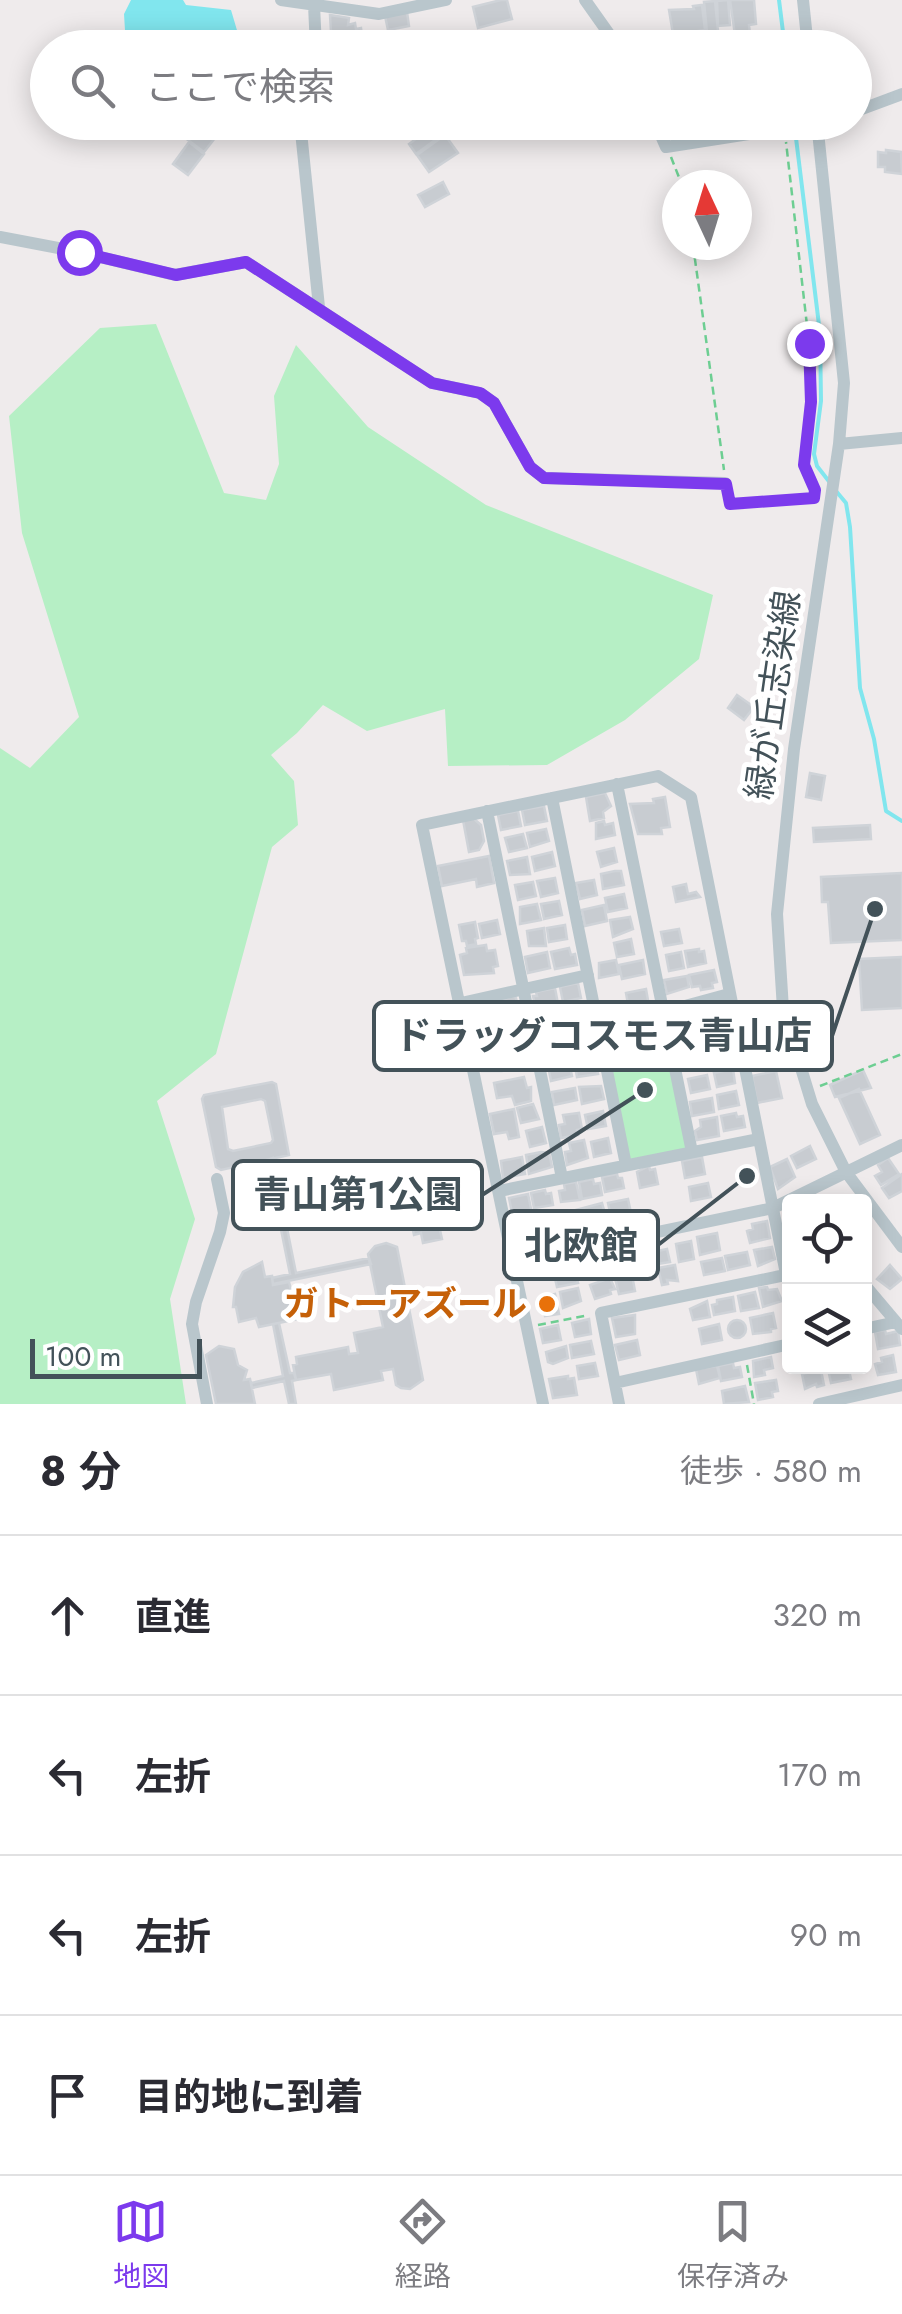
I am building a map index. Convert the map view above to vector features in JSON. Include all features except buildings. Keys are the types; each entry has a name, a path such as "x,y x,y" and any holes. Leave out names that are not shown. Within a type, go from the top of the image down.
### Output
{"street":[{"path":"281,0 379,14 446,0"},
{"path":"586,0 606,30"},
{"path":"803,0 806,30"},
{"path":"314,5 315,30"},
{"path":"872,105 902,94"},
{"path":"302,140 320,307"},
{"path":"663,140 666,146 710,140"},
{"name":"緑が丘志染線","path":"821,140 844,383 839,444 794,749 777,914 783,1009 808,1091 846,1172 902,1246"},
{"path":"0,238 176,275 246,262 432,383 480,393 494,403 530,467 544,478 726,484"},
{"path":"839,444 902,438"},
{"path":"543,1404 422,825 658,776 691,797 782,1248"},
{"path":"617,784 692,1152"},
{"path":"552,798 626,1165"},
{"path":"486,811 562,1178"},
{"path":"460,1003 588,976"},
{"path":"663,1012 729,994"},
{"path":"499,1190 759,1139"},
{"path":"514,1262 773,1208 899,1151"},
{"path":"207,1404 192,1324 224,1213 217,1179"},
{"path":"619,1404 601,1312 782,1275"},
{"path":"872,1293 899,1325"},
{"path":"872,1328 899,1325"},
{"path":"615,1383 782,1346"},
{"path":"819,1404 902,1385"}],"path":[{"path":"695,260 730,504 814,498 815,490 804,465 811,402 809,343 784,140"},
{"path":"666,146 676,170"},
{"path":"808,1091 902,1054"},
{"path":"527,1327 601,1312"},
{"path":"744,1354 754,1404"}],"green space":[{"path":"156,324 224,493 266,500 279,464 274,396 296,345 368,427 486,505 713,595 699,659 625,720 547,765 448,766 445,709 367,731 323,705 271,755 294,781 298,825 272,847 216,1054 157,1101 195,1219 170,1299 186,1404 0,1404 0,748 30,768 79,717 22,533 9,416 100,328"},
{"path":"663,1012 692,1152 626,1165 599,1029"}],"water":[{"path":"131,0 183,0 186,5 231,10 237,30 125,30 124,14"}],"waterway":[{"path":"779,0 783,30"},
{"path":"796,140 820,333 821,401 814,454 817,466 831,484"},
{"path":"836,491 846,503 850,527 860,688 874,739 886,811 902,821"}],"place":[{"name":"ドラッグコスモス青山店","path":"875,909"},
{"name":"青山第1公園","path":"645,1090"},
{"name":"北欧館","path":"747,1176"},
{"name":"ガトーアズール","path":"547,1304"}],"route":[{"path":"79,252 176,275 246,262 432,383 480,393 494,403 530,467 544,478 726,484 730,504 814,498 815,490 804,465 811,402 809,343"}]}
